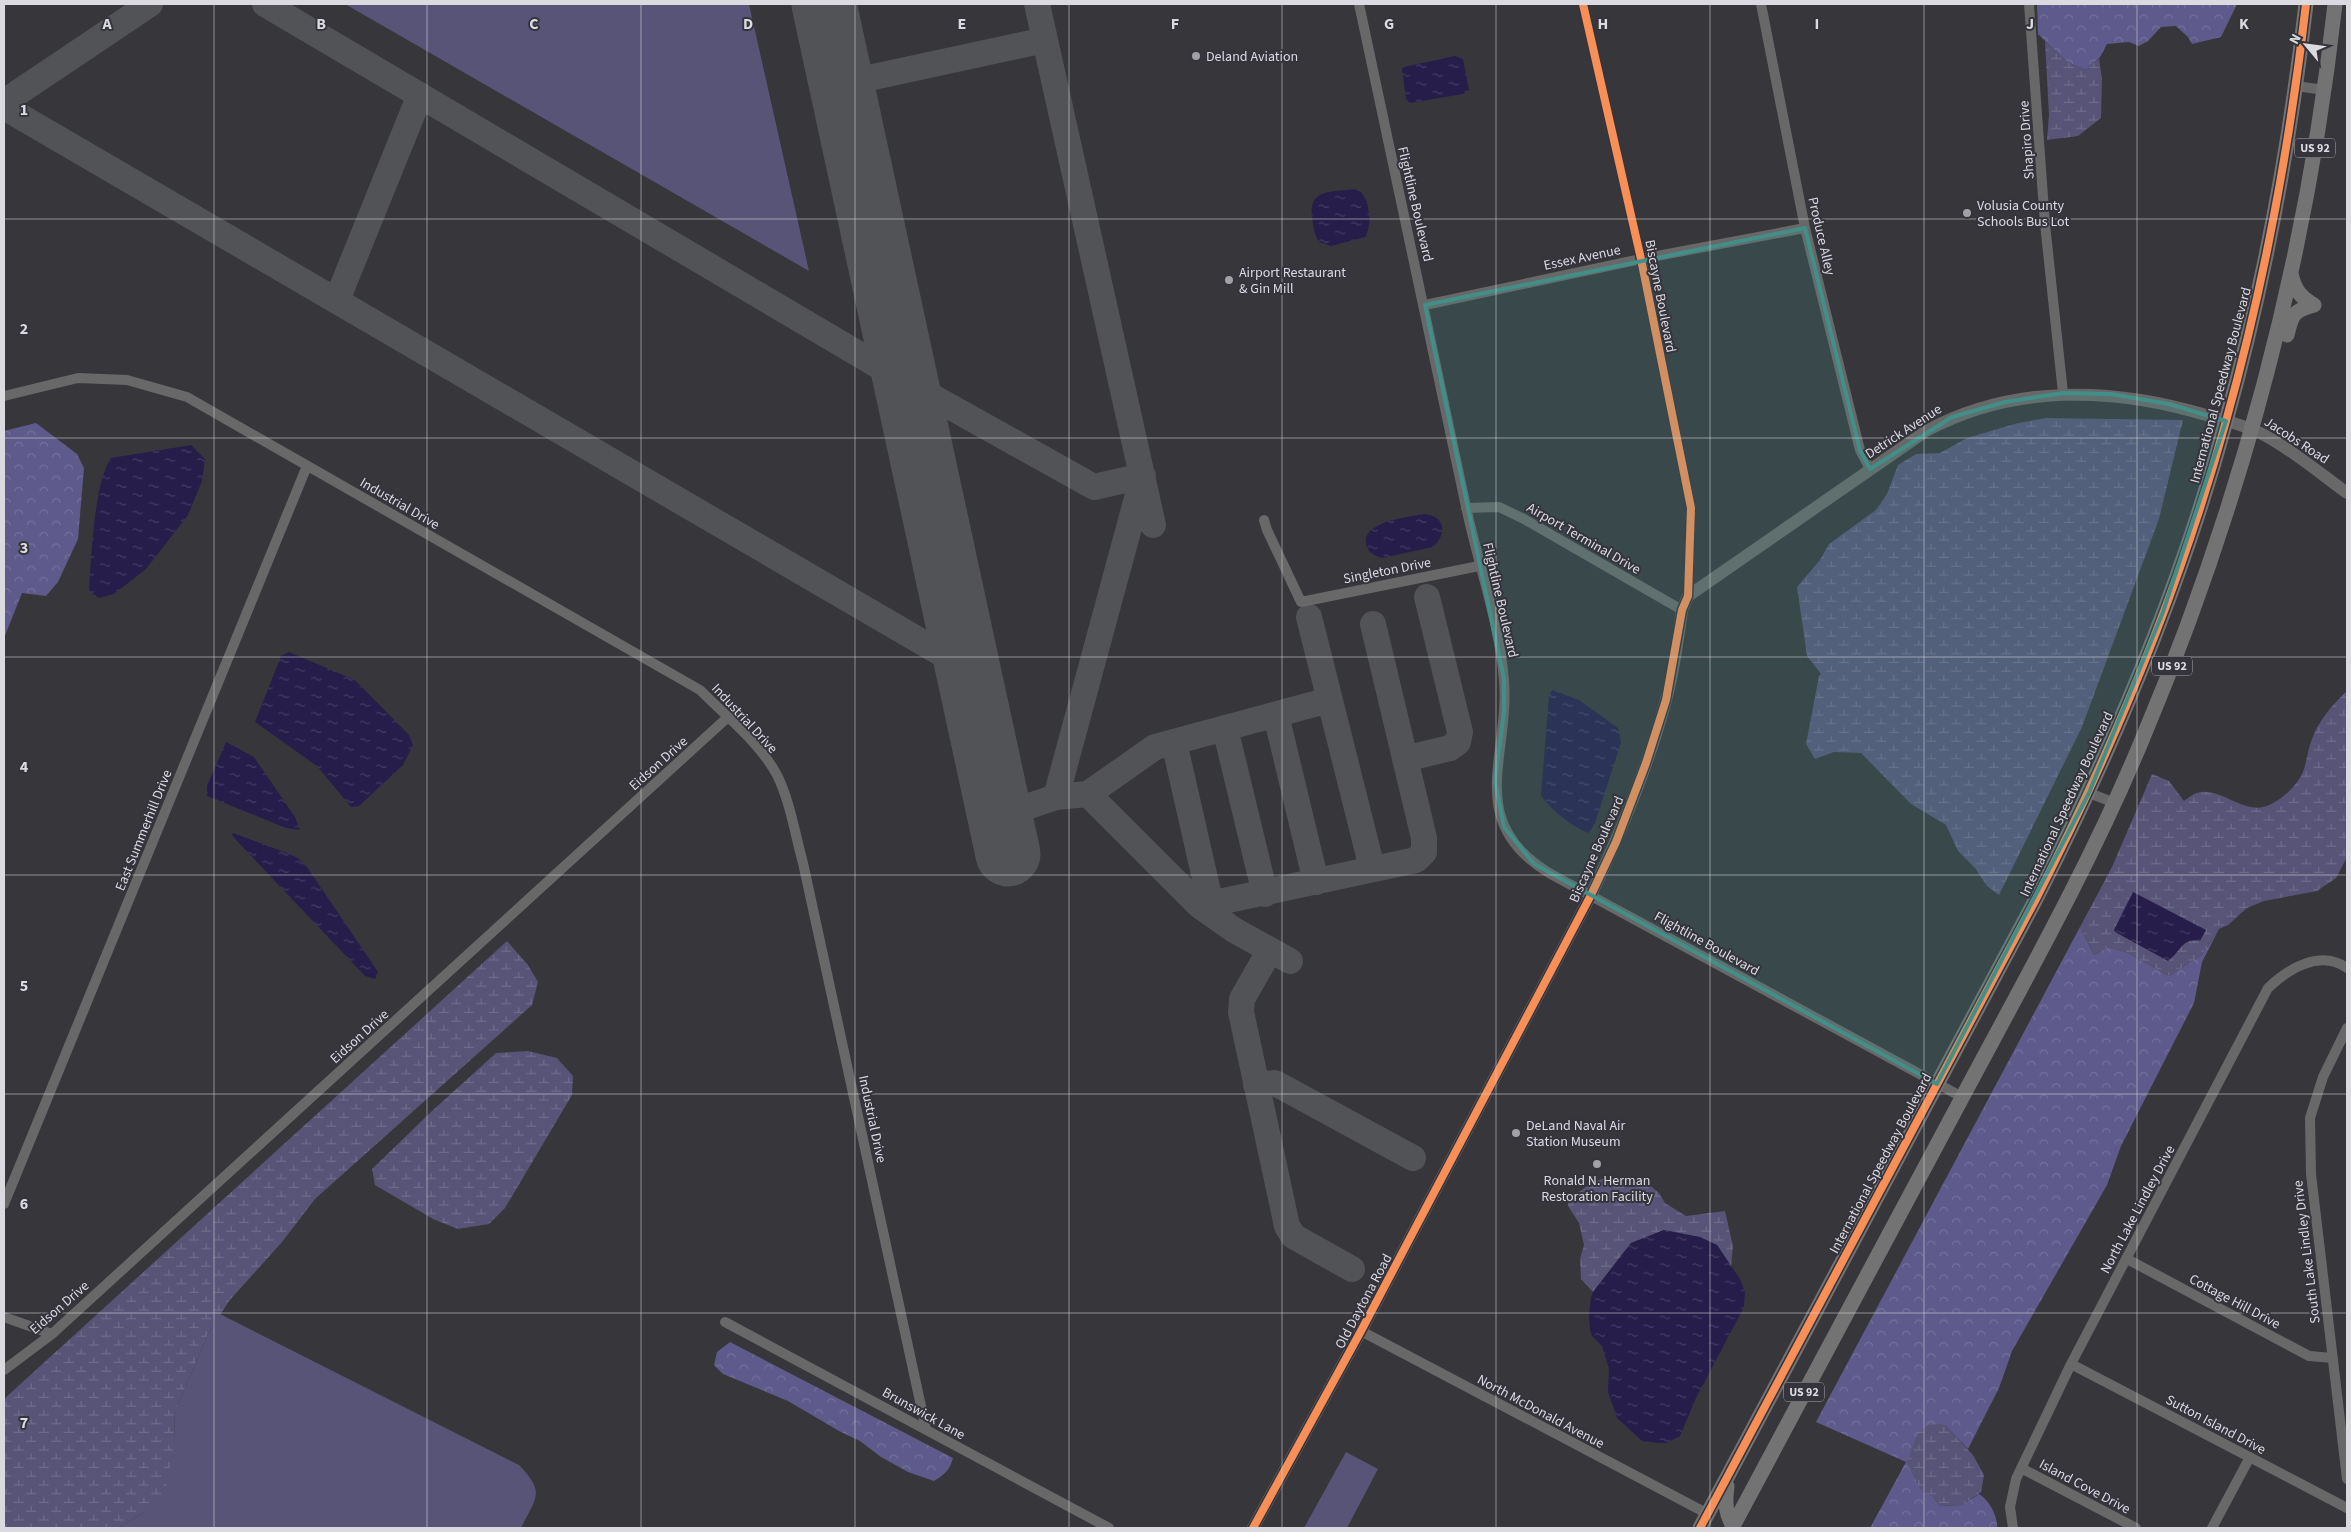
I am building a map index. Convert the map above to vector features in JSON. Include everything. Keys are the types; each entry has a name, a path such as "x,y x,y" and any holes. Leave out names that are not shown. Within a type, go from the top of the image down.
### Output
{"main road":[{"name":"International Speedway Boulevard","path":"1700,1528 2036,899 2089,793 2163,612 2202,500 2226,421 2266,253 2296,86 2306,4"},
{"name":"US 92","path":"1734,1528 2066,904 2141,743 2189,622 2233,496 2261,398 2291,273 2310,179 2335,7"},
{"path":"2261,398 2277,374 2291,317 2296,311 2314,305 2302,298 2293,284 2291,273"},
{"path":"1728,1477 1725,1503 1727,1515 1734,1528"},
{"path":"1708,1514 1715,1528"}],"street":[{"name":"Flightline Boulevard","path":"1359,4 1391,158 1425,305 1466,508 1494,622 1504,679 1504,711 1496,781 1498,809 1504,827 1517,846 1534,864 1962,1097"},
{"name":"Biscayne Boulevard","path":"1492,1084 1592,895 1616,842 1646,763 1666,700 1682,610 1688,596 1691,508 1641,259 1583,4"},
{"name":"Produce Alley","path":"1761,4 1805,228 1860,450 1870,469"},
{"name":"Shapiro Drive","path":"2029,4 2037,90 2045,224 2063,393"},
{"path":"2296,86 2324,90"},
{"name":"Essex Avenue","path":"1425,305 1641,259 1805,228"},
{"name":"Industrial Drive","path":"4,396 78,378 127,380 187,397 700,690 766,757 777,776 785,796 803,863 926,1429"},
{"name":"Detrick Avenue","path":"1688,596 1926,431 1952,417 2005,402 2063,393 2111,394 2169,404 2226,421"},
{"name":"Jacobs Road","path":"2226,421 2252,429 2268,437 2347,493"},
{"name":"East Summerhill Drive","path":"4,1204 307,466"},
{"name":"Airport Terminal Drive","path":"1466,508 1500,507 1682,610"},
{"name":"Singleton Drive","path":"1264,520 1301,602 1479,566"},
{"name":"Eidson Drive","path":"4,1370 52,1334 728,718"},
{"name":"International Speedway Boulevard","path":"2089,793 2114,803"},
{"name":"North Lake Lindley Drive","path":"2013,1528 2010,1507 2016,1479 2021,1468 2071,1364 2268,988 2283,974 2304,963 2333,961 2347,968"},
{"name":"South Lake Lindley Drive","path":"2347,1028 2323,1077 2310,1118 2311,1174 2347,1479"},
{"name":"Old Daytona Road","path":"1253,1528 1361,1332 1492,1084"},
{"name":"Cottage Hill Drive","path":"2126,1259 2309,1356 2333,1358"},
{"path":"4,1317 52,1334"},
{"name":"Brunswick Lane","path":"725,1322 1109,1528"},
{"name":"North McDonald Avenue","path":"1361,1332 1708,1514"},
{"name":"Sutton Island Drive","path":"2071,1364 2347,1508"},
{"path":"2212,1528 2250,1457"},
{"name":"Island Cove Drive","path":"2021,1468 2136,1528"}],"highlighted area":[{"path":"1805,228 1860,450 1870,469 1952,417 2005,402 2063,393 2111,394 2169,404 2226,421 2163,612 2089,793 1937,1084 1549,873 1534,864 1504,827 1495,781 1504,711 1504,679 1425,305"}],"green space":[{"path":"345,4 749,4 809,271"},
{"path":"2037,4 2237,4 2221,37 2192,44 2188,37 2176,26 2161,27 2148,41 2139,46 2129,42 2107,44 2100,57 2086,70 2067,62 2038,34"},
{"path":"2045,41 2067,62 2086,70 2099,58 2102,79 2101,118 2078,136 2047,140 2049,115"},
{"path":"2046,418 2183,420 2159,519 2082,727 1999,895 1987,886 1975,868 1958,851 1946,825 1911,804 1861,753 1834,752 1815,759 1806,744 1819,676 1821,674 1807,656 1797,587 1820,560 1829,544 1876,510 1887,494 1898,465 1916,454 1940,453 1967,438 2018,423"},
{"path":"36,423 77,454 84,468 78,539 58,582 46,596 22,593 4,638 4,431"},
{"path":"2347,691 2347,857 2336,878 2317,891 2264,901 2247,908 2228,925 2219,929 2202,955 2169,976 2126,952 2109,947 2094,955 2080,927 2112,867 2152,774 2169,781 2184,801 2195,794 2205,792 2255,808 2269,805 2282,797 2298,781 2304,769 2318,725 2331,707"},
{"path":"2080,927 2094,955 2109,947 2126,952 2169,976 2202,955 2219,929 2202,962 2194,1003 2121,1146 2107,1185 2012,1351 1999,1388 1968,1449 1945,1425 1913,1450 1908,1463 1940,1506 1962,1505 1979,1494 1989,1504 1997,1523 1997,1528 1870,1528 1906,1462 1816,1422"},
{"path":"507,941 528,965 538,982 532,1005 315,1199 282,1242 229,1301 209,1332 174,1414 175,1440 165,1493 145,1512 120,1528 4,1528 4,1399"},
{"path":"528,1051 557,1058 573,1076 572,1095 505,1208 489,1224 458,1229 433,1219 375,1185 372,1169 496,1053"},
{"path":"1609,1177 1641,1178 1659,1193 1665,1203 1686,1216 1725,1211 1733,1246 1731,1266 1717,1245 1664,1230 1631,1243 1593,1292 1581,1279 1580,1259 1584,1245 1579,1223 1568,1206 1569,1199 1593,1182"},
{"path":"220,1314 519,1465 533,1482 536,1495 521,1528 120,1528 145,1512 175,1440 174,1414 209,1332"},
{"path":"730,1342 953,1458 950,1466 944,1474 934,1481 908,1472 881,1457 860,1441 788,1401 723,1374 714,1365 717,1352"},
{"path":"1932,1423 1945,1425 1973,1455 1984,1475 1981,1492 1962,1505 1940,1506 1932,1496 1922,1492 1906,1462 1917,1435"},
{"path":"1346,1452 1378,1469 1347,1528 1304,1528"}],"water":[{"path":"1455,56 1463,59 1469,90 1463,94 1410,103 1406,99 1402,69 1404,67"},
{"path":"1356,189 1364,197 1369,211 1369,226 1365,237 1331,246 1319,242 1312,219 1314,200 1332,191"},
{"path":"191,445 205,459 202,481 188,515 146,569 114,594 99,598 89,591 92,542 97,502 105,469 111,458"},
{"path":"1424,514 1437,518 1442,526 1441,537 1433,547 1382,558 1373,554 1368,549 1366,539 1369,532 1376,526 1396,519"},
{"path":"289,652 355,680 409,735 413,745 403,765 359,806 351,807 317,766 255,722 281,656"},
{"path":"1552,690 1579,700 1618,728 1621,743 1595,823 1589,833 1562,817 1541,795 1549,696"},
{"path":"226,742 254,757 295,817 300,830 286,828 207,796 207,786"},
{"path":"233,833 298,858 307,867 378,972 375,979 365,976 238,842 232,835"},
{"path":"2133,892 2206,930 2200,941 2194,940 2185,943 2168,961 2115,932 2114,930"},
{"path":"1664,1230 1700,1237 1717,1245 1740,1279 1745,1292 1744,1307 1696,1398 1680,1436 1667,1443 1659,1443 1642,1441 1617,1418 1608,1392 1609,1369 1602,1346 1592,1336 1589,1315 1593,1292 1631,1243"}],"taxiway":[{"path":"4,102 150,4"},
{"path":"265,4 906,382 1094,487 1143,476 1056,797 1000,816"},
{"path":"1037,4 1153,525"},
{"path":"841,84 1045,40"},
{"path":"337,300 420,95"},
{"path":"4,107 968,669"},
{"path":"1405,759 1450,748 1458,742 1460,732 1427,597"},
{"path":"1309,617 1372,868"},
{"path":"1200,906 1416,860 1424,852 1424,838 1373,624"},
{"path":"1088,794 1155,747 1329,700"},
{"path":"1276,715 1316,882"},
{"path":"1225,728 1265,894"},
{"path":"1174,742 1211,905"},
{"path":"1056,797 1088,794 1200,906 1234,930 1290,961"},
{"path":"1270,950 1242,999 1241,1012 1287,1226 1293,1236 1352,1269"},
{"path":"1256,1085 1275,1083 1413,1158"}],"runway":[{"path":"824,4 1008,854"}],"cycle path":[{"path":"1253,1528 1361,1331 1591,895 1616,842 1646,763 1666,700 1682,610 1688,596 1691,508 1641,259 1583,4"},
{"path":"1700,1528 2036,899 2119,724 2167,604 2208,483 2240,370 2264,266 2284,162 2306,4"}],"place":[{"name":"Deland Aviation","path":"1196,56"},
{"name":"Volusia County Schools Bus Lot","path":"1967,213"},
{"name":"Airport Restaurant & Gin Mill","path":"1229,280"},
{"name":"DeLand Naval Air Station Museum","path":"1516,1133"},
{"name":"Ronald N. Herman Restoration Facility","path":"1597,1164"}]}
